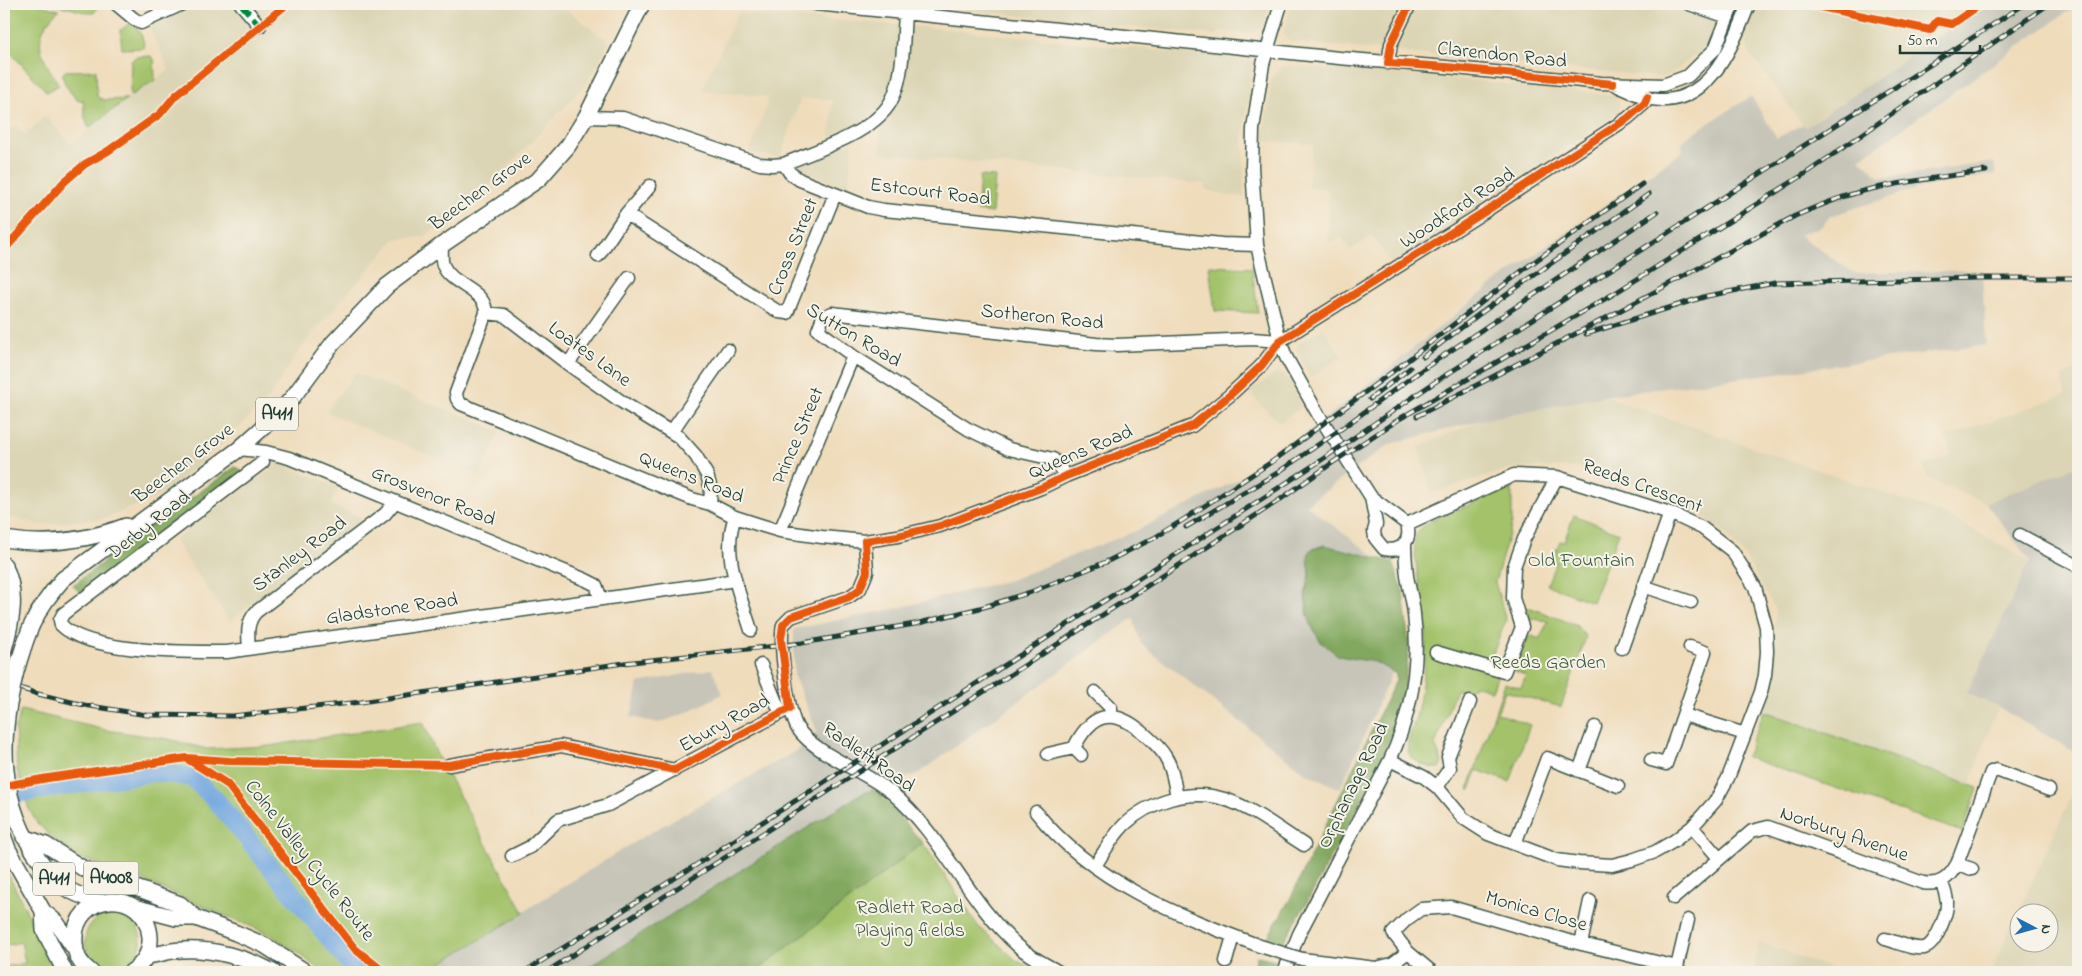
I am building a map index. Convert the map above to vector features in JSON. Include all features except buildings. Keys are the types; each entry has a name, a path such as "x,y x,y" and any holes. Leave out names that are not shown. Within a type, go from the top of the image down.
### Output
{"main road":[{"name":"Beechen Grove","path":"99,902 65,887 44,867 24,837 11,803 4,743 9,704 15,675 27,635 45,599 78,567 239,449 278,414 333,342 386,286 442,245 539,179 568,146 586,117 642,4"},
{"name":"A411","path":"4,539 80,540 107,533 146,519"},
{"path":"4,565 9,576 13,600 10,626 4,649"},
{"name":"A4008","path":"24,837 46,845 84,869 180,904 196,918 264,945 306,972"},
{"name":"A411","path":"4,838 8,849 43,911 56,922 75,949"},
{"path":"91,972 85,968 78,958 75,949 74,933 78,921 86,911 99,902 111,900 120,901 134,907 144,915 150,929 150,943 147,956 132,972"},
{"name":"A4008","path":"134,907 176,918 196,918"},
{"name":"A411","path":"43,911 44,930 65,972"},
{"path":"147,956 174,950 198,950 232,956 264,971"}],"street":[{"path":"116,4 134,19 141,22 148,21 182,4"},
{"path":"241,4 260,26"},
{"name":"Clarendon Road","path":"816,4 1268,51 1388,63 1446,66 1613,84"},
{"name":"Orphanage Road","path":"1281,4 1263,64 1253,129 1252,167 1257,245 1280,341 1286,357 1318,414 1370,497 1376,524 1375,538 1384,549 1392,550 1407,575"},
{"path":"1388,63 1391,44 1410,4"},
{"path":"1688,4 1728,17"},
{"path":"1613,84 1663,85 1688,76 1715,49 1733,4"},
{"path":"1613,84 1630,92 1666,100 1683,96 1702,85 1722,64 1749,4"},
{"path":"586,117 623,118 760,164 784,164 857,132 881,115 893,98 899,77 905,14"},
{"name":"Woodford Road","path":"1280,341 1481,214 1628,118 1645,103 1647,97 1663,85"},
{"path":"1628,118 1632,98 1630,92"},
{"name":"Estcourt Road","path":"784,164 790,173 800,180 868,207 884,210 1222,244 1257,245"},
{"path":"598,256 626,214 650,186"},
{"name":"Cross Street","path":"787,313 835,194"},
{"name":"Sutton Road","path":"626,214 779,312 787,313"},
{"path":"442,245 442,264 450,274 484,301 486,313"},
{"path":"568,364 629,278"},
{"name":"Queens Road","path":"486,313 456,393 457,399 464,406 684,496 710,504 735,517 780,531 865,540 898,536 940,526 1041,488 1066,476 1192,426 1230,395 1260,366 1280,341"},
{"name":"Loates Lane","path":"486,313 504,315 622,402 672,431 687,446 703,467 711,489 710,504"},
{"name":"Sotheron Road","path":"823,336 818,330 819,324 823,317 832,313 1096,344 1117,345 1252,339 1280,341"},
{"name":"Sutton Road","path":"823,336 968,429 1009,449 1053,459 1066,476"},
{"path":"672,431 728,350"},
{"name":"Prince Street","path":"780,531 853,356"},
{"name":"Grosvenor Road","path":"239,449 266,452 289,458 586,580 596,585 601,599"},
{"name":"Derby Road","path":"60,620 64,614 262,462"},
{"name":"Reeds Crescent","path":"1390,760 1424,777 1437,787 1463,818 1488,834 1557,860 1579,864 1612,865 1655,852 1674,841 1692,827 1716,800 1728,778 1766,675 1766,627 1755,587 1736,546 1670,513 1557,477 1514,475 1407,524"},
{"path":"1436,652 1504,672 1522,627 1513,598 1514,567 1524,539 1557,477"},
{"name":"Orphanage Road","path":"1284,972 1299,934 1390,760 1409,707 1415,668 1414,614 1404,545 1408,538 1407,524 1399,517 1393,516 1383,505 1370,497"},
{"name":"Stanley Road","path":"250,649 248,627 251,618 256,612 385,514 394,502"},
{"path":"1622,648 1670,513"},
{"path":"1376,524 1381,519 1393,516"},
{"path":"735,517 729,542 735,578 751,630"},
{"path":"2020,536 2078,566"},
{"name":"Radlett Road","path":"865,540 867,572 860,589 849,597 792,617 783,625 785,710 796,726 812,743 886,788 906,806 930,834 1004,932 1018,946 1038,961 1059,972"},
{"path":"1392,550 1404,545"},
{"name":"Gladstone Road","path":"60,620 61,625 71,632 114,646 197,652 250,649 729,581 735,578"},
{"path":"1643,586 1691,602"},
{"path":"1651,760 1666,764 1684,714 1705,652 1690,648"},
{"path":"761,665 785,710"},
{"path":"1095,692 1111,708 1110,716"},
{"path":"1437,787 1450,768 1448,757 1470,702"},
{"name":"Ebury Road","path":"512,856 530,847 558,820 608,805 785,710"},
{"path":"1684,714 1745,734"},
{"path":"1048,754 1077,752 1090,724 1098,718 1118,717 1132,724 1156,743 1170,765 1177,797"},
{"path":"1579,772 1595,727"},
{"path":"449,765 561,746 675,770"},
{"path":"1515,844 1547,758 1618,786"},
{"path":"1886,939 1922,949 1929,947 1935,940 1945,916 1947,902 1941,882 1952,874 1957,864 1991,772 1996,770 2049,790"},
{"path":"1095,866 1113,839 1128,822 1154,804 1177,797 1203,796 1223,799 1247,809 1304,845"},
{"path":"1036,812 1066,843 1122,885 1148,899 1233,936 1302,958 1376,970 1392,964 1408,952 1432,972"},
{"path":"1692,827 1719,858"},
{"name":"Norbury Avenue","path":"1674,898 1752,830 1768,827 1923,882 1932,884 1941,882"},
{"path":"1957,864 1972,869"},
{"path":"1581,944 1590,901"},
{"name":"Monica Close","path":"1408,952 1394,933 1407,919 1421,909 1451,907 1679,970 1688,920"},
{"path":"1226,961 1233,936"}],"shaded area":[{"path":"191,4 559,4 609,42 587,83 494,181 424,237 395,239 312,334 270,396 228,439 165,493 107,518 41,525 4,515 4,136 16,125 25,135 46,116 71,144 128,98 169,70 149,27"},
{"path":"899,4 1269,4 1264,25 1251,34 1218,31 1217,35"},
{"path":"1291,4 1672,4 1716,19 1707,46 1670,75 1661,77 1292,42 1285,38 1283,32"},
{"path":"1758,4 1986,4 1805,127 1750,54 1745,36"},
{"path":"1986,4 2078,4 2078,10 2071,9 1860,159 1880,177 1994,162 1996,174 1919,188 1830,216 1822,226 1799,235 1854,273 1982,270 1986,345 1604,396 1482,420 1390,444 1306,505 1378,559 1395,666 1340,789 1304,772 1141,644 1133,618 919,773 859,795 581,972 426,972 646,835 803,747 817,731 794,676 794,629 894,609 1010,580 1136,531 1241,478 1316,426 1497,281 1683,151 1682,142 1689,136 1751,96 1777,138 1803,124 1806,127"},
{"path":"738,13 924,27 1253,60 1243,139 1244,197 1224,195 1205,188 1206,184 880,153 882,127 872,115 849,131 830,138 833,100 801,98 780,157 749,153 767,105 768,97 702,90"},
{"path":"1283,66 1389,72 1614,95 1618,97 1620,108 1618,113 1392,264 1372,236 1350,250 1342,238 1329,242 1328,189 1308,188 1313,144 1263,141 1272,77"},
{"path":"853,142 848,189 799,169 800,163"},
{"path":"1323,328 1342,356 1310,378 1296,349 1299,343"},
{"path":"2078,371 2078,465 1986,503 1927,478 1923,466 1951,455 1946,437 2065,395 2062,376"},
{"path":"1277,372 1282,373 1290,382 1302,406 1279,423 1249,392"},
{"path":"355,373 500,431 480,476 326,412"},
{"path":"1604,396 1944,514 2030,561 1967,692 1998,707 1969,784 1764,711 1771,682 1776,610 1744,555 1725,533 1701,515 1600,467 1512,468 1432,493 1418,447 1482,420"},
{"path":"279,463 338,487 331,505 363,518 230,621 174,540"},
{"path":"2078,465 2078,754 1998,707 1967,693 2030,561 1986,503"},
{"path":"712,669 723,694 681,715 658,723 631,717 638,683"},
{"path":"2078,781 2078,972 1991,972 2010,930 2010,954 2060,954 2060,904 2022,904"},
{"path":"1759,942 1841,972 1753,972"}],"green space":[{"path":"4,4 36,4 59,10 44,29 41,37 43,55 59,85 47,92 8,50 5,36 8,24"},
{"path":"54,4 99,4 94,13 88,13"},
{"path":"131,22 143,40 144,48 122,49 120,29"},
{"path":"151,56 154,59 155,80 130,96 131,61 136,57"},
{"path":"96,70 97,97 104,100 127,99 89,128 85,119 83,100 78,101 66,86 62,75 65,71"},
{"path":"980,176 995,177 992,213 977,211"},
{"path":"1209,266 1252,268 1258,313 1215,311"},
{"path":"235,467 240,469 241,475 82,595 73,585 136,537"},
{"path":"1512,483 1512,523 1495,582 1506,620 1492,656 1503,660 1492,691 1475,685 1466,692 1456,690 1435,745 1442,762 1440,768 1426,766 1413,758 1408,751 1409,737 1419,704 1426,644 1415,554 1416,536 1433,519 1475,503"},
{"name":"Old Fountain","path":"1574,515 1619,533 1592,602 1547,585 1556,562 1552,560 1560,541 1564,542"},
{"path":"1324,545 1393,562 1403,592 1409,645 1404,692 1399,719 1367,789 1306,904 1281,945 1266,940 1290,899 1396,680 1396,674 1375,662 1339,656 1321,642 1313,629 1308,616 1305,595 1310,575 1308,557 1310,550"},
{"name":"Reeds Garden","path":"1531,608 1576,625 1586,637 1561,707 1505,691 1497,713 1530,725 1510,782 1477,770 1470,790 1468,790 1505,683 1521,688 1526,676 1515,671 1529,635 1540,639 1548,621 1524,618 1521,609"},
{"path":"21,710 106,730 168,739 207,749 269,746 423,722 438,757 524,913 426,972 322,972 296,951 269,934 142,880 80,858 58,843 37,823 29,809 17,770 15,729"},
{"path":"1764,711 1978,788 1962,832 1746,757"},
{"path":"875,789 923,843 755,972 581,972 859,795"},
{"name":"Radlett Road Playing fields","path":"923,843 978,926 1016,960 1038,972 755,972"},
{"path":"4,866 57,972 4,972 4,967 25,963 21,942 4,946"},
{"path":"113,913 124,915 133,921 139,930 141,941 139,952 133,961 124,967 113,969 102,967 93,961 87,952 85,941 87,930 93,921 102,915"},
{"path":"1257,956 1276,960 1271,972 1253,972"}],"waterway":[{"path":"4,795 157,772 191,777 214,798 357,972"}],"railway":[{"path":"524,972 696,865 1317,463 1435,382 2025,4"},
{"path":"546,972 996,684 1278,501 1401,418 1615,293 1811,170 2049,4"},
{"path":"1417,416 1804,212 1839,198 1867,190 1911,181 1986,171"},
{"path":"4,683 38,694 84,705 147,715 232,716 361,702 624,663 802,643 915,624 984,607 1031,592 1106,562 1154,538 1186,518 1276,459 1408,360 1527,267 1642,184"},
{"path":"1423,357 1478,315 1649,194"},
{"path":"1186,527 1274,475 1419,372 1657,212"},
{"path":"1586,334 1707,296 1775,283 1979,278 2078,278"},
{"path":"1370,399 1410,368"}],"marked path":[{"path":"241,4 260,26"}],"cycle path":[{"path":"4,250 64,182 85,164 108,151 160,114 175,96 287,4"},
{"path":"1410,4 1391,44 1388,63 1613,84"},
{"path":"1806,4 1930,30 1937,21 1952,24 1981,4"},
{"path":"4,786 187,758 230,761 449,765 561,746 675,770 790,708 781,639 783,625 791,617 849,597 860,589 867,572 865,541 898,536 940,526 1041,488 1066,476 1192,426 1230,395 1261,366 1280,341 1481,214 1628,118 1645,103 1647,97"},
{"name":"Colne Valley Cycle Route","path":"189,760 227,784 355,949 384,972"}]}
